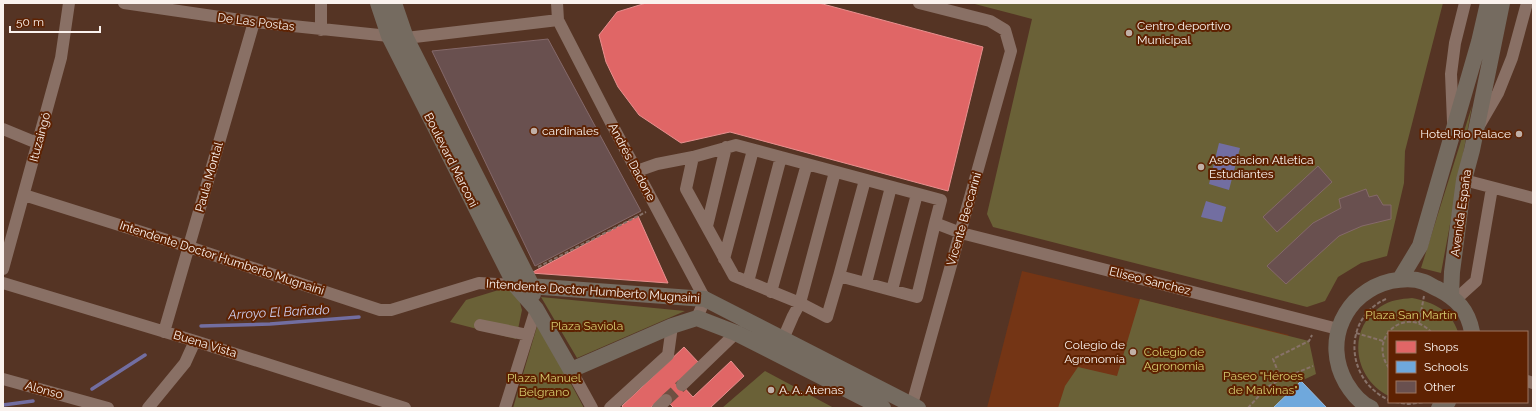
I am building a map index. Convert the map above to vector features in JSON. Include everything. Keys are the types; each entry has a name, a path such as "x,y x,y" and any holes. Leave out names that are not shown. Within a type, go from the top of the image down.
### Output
{"main road":[{"name":"Boulevard Marconi","path":"378,3 389,36 524,281"},
{"name":"Boulevard Marconi","path":"394,3 406,38 524,281 536,309 571,370"},
{"name":"Avenida España","path":"1400,279 1420,246 1479,42 1488,3"},
{"name":"Avenida España","path":"1453,298 1452,272 1464,180 1472,150 1502,3"},
{"path":"1371,408 1352,392 1340,373 1336,351 1338,329 1348,310 1362,294 1380,284 1400,279 1423,281 1453,298 1460,305 1470,324 1472,331"},
{"name":"Intendente Doctor Humberto Mugnaini","path":"524,281 705,299 914,407"},
{"name":"Intendente Doctor Humberto Mugnaini","path":"571,370 672,326 696,318 736,333 883,408"},
{"path":"1352,392 1357,408"}],"street":[{"name":"Ituzaingó","path":"3,269 62,58 69,3"},
{"name":"De Las Postas","path":"124,3 200,9 254,22 389,36"},
{"path":"321,3 322,30"},
{"name":"Andrés Dadone","path":"557,3 558,20 705,299"},
{"name":"Vicente Beccarini","path":"914,407 1011,50 1005,30 990,22 919,3"},
{"name":"Avenida España","path":"1453,132 1451,74 1455,43 1465,3"},
{"name":"Avenida España","path":"1475,131 1498,93 1512,58 1526,3"},
{"path":"406,38 558,20"},
{"name":"Paula Montal","path":"164,332 254,22"},
{"path":"3,129 37,143"},
{"path":"637,171 657,164 693,157 736,145 941,200 917,297 839,276"},
{"path":"707,226 726,148"},
{"path":"724,259 753,150"},
{"path":"693,157 686,189 734,276 800,303 827,317 865,180"},
{"path":"748,282 781,157"},
{"path":"771,292 807,164"},
{"path":"783,339 792,316 800,303 835,172"},
{"path":"1464,180 1533,198"},
{"path":"866,284 891,187"},
{"path":"1453,298 1476,281 1492,188"},
{"path":"892,290 917,194"},
{"name":"Intendente Doctor Humberto Mugnaini","path":"24,196 189,247 380,310 391,310 479,283 524,281"},
{"name":"Eliseo Sanchez","path":"935,223 961,234 1338,329"},
{"name":"Buena Vista","path":"3,283 195,341 405,408"},
{"path":"696,318 705,299"},
{"path":"505,408 536,309"},
{"path":"480,325 528,335"},
{"path":"610,408 668,354 672,326"},
{"path":"682,385 736,333"},
{"path":"148,408 185,364 195,341"},
{"name":"Boulevard Marconi","path":"571,370 592,408"},
{"name":"Alonso","path":"3,379 108,408"}],"path":[{"path":"524,281 569,252 656,206"},
{"path":"1418,294 1428,296"},
{"path":"1419,323 1424,295"},
{"path":"1387,298 1374,306 1367,314 1356,333 1354,352 1359,371 1371,388 1388,399"},
{"path":"1390,331 1397,325 1411,322 1419,323 1430,331"},
{"path":"1356,333 1383,341"},
{"path":"1388,334 1383,341 1383,356 1388,366"},
{"path":"1281,379 1273,359 1310,341"},
{"path":"1248,408 1266,388 1281,379 1313,366"},
{"path":"1402,403 1416,403"}],"shaded area":[{"path":"1219,143 1240,148 1229,190 1209,184"},
{"path":"1206,201 1226,207 1222,222 1201,217"},
{"name":"Colegio de Agronomía","path":"1022,271 1289,335 1200,408 987,408"}],"green space":[{"name":"Asociacion Atletica Estudiantes","path":"971,3 1443,3 1405,151 1404,183 1387,256 1361,263 1338,277 1325,301 1307,307 993,227 987,214 1032,19"},
{"path":"1472,106 1441,273 1421,268"},
{"path":"515,285 522,310 516,339 450,322 466,300"},
{"name":"Plaza Saviola","path":"541,297 685,311 577,358"},
{"name":"Plaza San Martín","path":"1412,298 1427,302 1440,308 1451,318 1458,331 1388,331 1388,395 1377,388 1368,378 1362,366 1359,354 1359,341 1362,328 1369,317 1380,307 1400,299"},
{"name":"Colegio de Agronomia","path":"1140,299 1309,341 1316,374 1301,381 1273,408 1058,408 1065,386 1078,367 1117,376"},
{"name":"Plaza Manuel Belgrano","path":"538,323 584,408 513,408"},
{"name":"A. A. Atenas","path":"765,371 834,408 722,408"}],"building: Shops":[{"path":"646,3 819,3 983,47 948,191 730,132 681,143 639,115 618,87 606,62 599,35 617,12"},
{"path":"638,216 668,283 531,273"},
{"path":"684,347 699,363 679,382 693,397 731,361 744,376 710,408 674,408 663,397 650,408 624,408 622,406"}],"building: Schools":[{"path":"1301,381 1327,408 1273,408"}],"building: Other":[{"name":"cardinales","path":"548,39 641,211 535,266 432,51"},
{"path":"1318,166 1332,182 1277,232 1263,217"},
{"path":"1366,189 1369,197 1377,195 1383,205 1391,205 1391,219 1362,226 1339,236 1286,284 1267,266 1313,223 1341,208 1339,199"}],"waterway":[{"name":"Arroyo El Bañado","path":"201,326 270,324 359,317"},
{"name":"Arroyo El Bañado","path":"92,389 145,355"},
{"name":"Arroyo El Bañado","path":"3,405 33,401"}],"tunnel":[{"path":"666,400 682,385"}],"place":[{"name":"Centro deportivo Municipal","path":"1129,33"},
{"name":"cardinales","path":"534,131"},
{"name":"Hotel Rio Palace","path":"1519,134"},
{"name":"Asociacion Atletica Estudiantes","path":"1201,167"},
{"name":"Colegio de Agronomía","path":"1133,352"},
{"name":"A. A. Atenas","path":"771,390"}],"park label":[{"name":"Paseo \"Héroes de Malvinas\"","path":"1263,383"}]}
